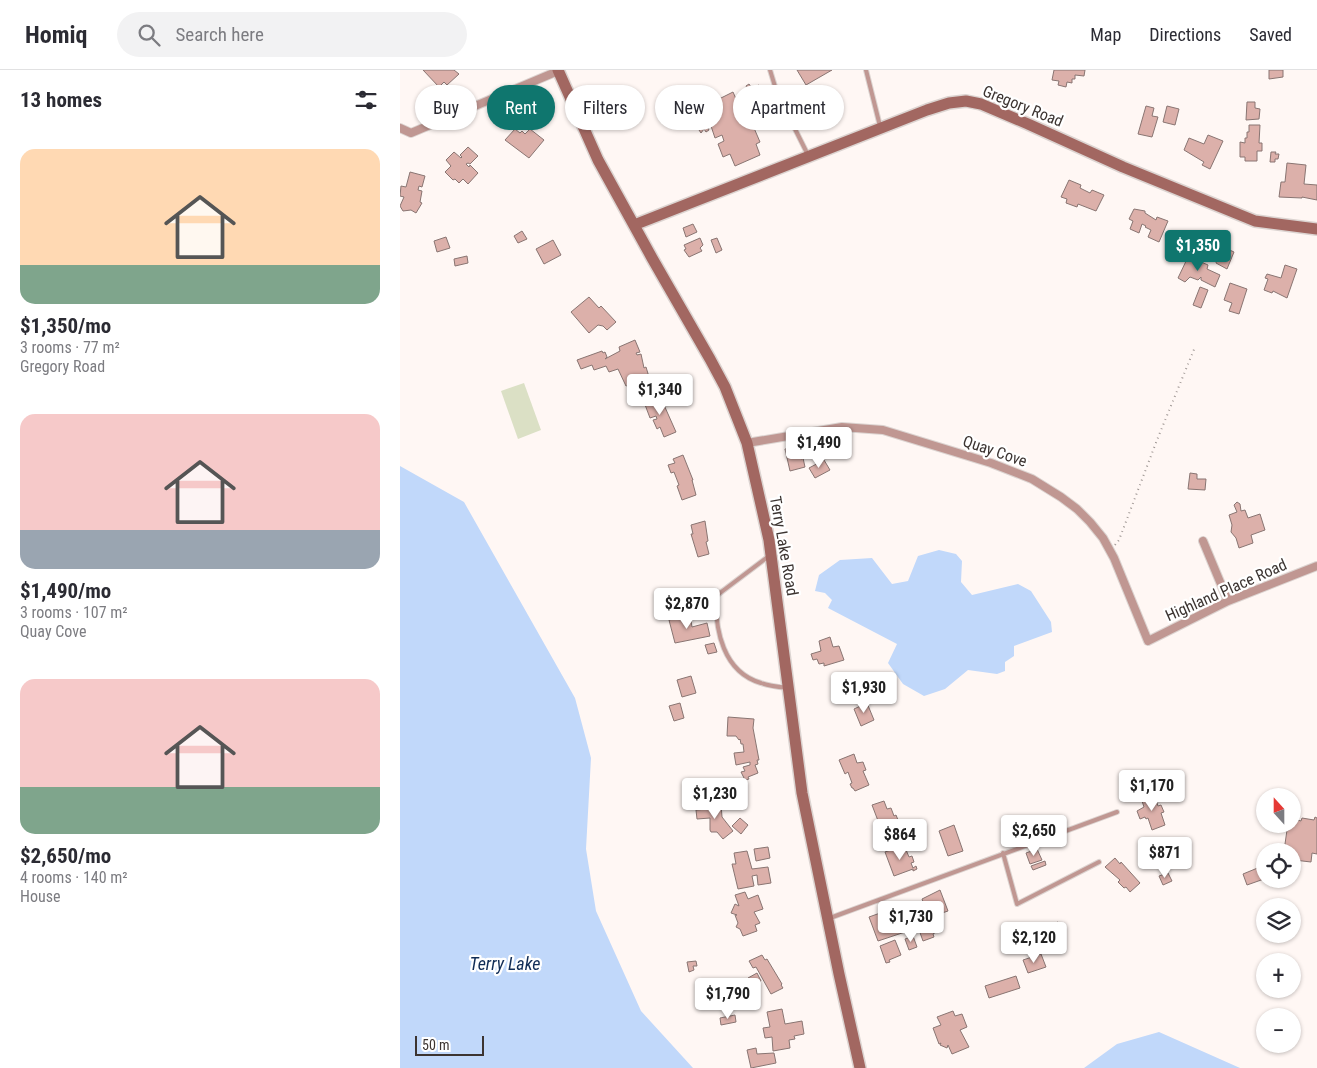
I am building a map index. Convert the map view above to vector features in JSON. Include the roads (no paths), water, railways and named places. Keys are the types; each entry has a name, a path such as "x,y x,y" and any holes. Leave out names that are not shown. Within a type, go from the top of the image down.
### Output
{"main road":[{"name":"Terry Lake Road","path":"558,70 598,160 725,387 746,443 769,540 798,769 860,1068"},
{"name":"Gregory Road","path":"634,225 927,110 949,103 966,101 981,104 1123,168 1256,221 1317,229"}],"street":[{"path":"400,128 411,132 416,131 558,70"},
{"name":"Quay Cove","path":"746,443 842,427 883,430 991,463 1032,479 1061,497 1090,522 1114,558 1148,641"},
{"path":"1203,541 1228,601"},
{"name":"Highland Place Road","path":"1148,641 1228,601 1317,566"}],"lane":[{"path":"770,70 777,93 809,157"},
{"path":"866,70 880,128"},
{"path":"771,555 716,596 715,610 726,657 739,671 759,683 788,688"},
{"path":"828,919 1117,812"},
{"path":"1003,853 1017,904 1099,862"}],"water":[{"name":"Terry Lake","path":"400,466 464,502 575,698 591,758 586,849 596,911 641,1011 693,1068 400,1068"},
{"path":"939,550 956,554 962,561 961,582 972,595 1018,584 1031,591 1051,622 1052,632 1014,646 1014,656 1005,662 1005,671 997,674 968,670 945,689 924,696 903,684 888,663 897,644 828,608 832,600 825,593 815,591 819,575 840,560 872,558 892,584 908,581 918,556"},
{"path":"1159,1032 1240,1068 1084,1068 1117,1044"}]}
